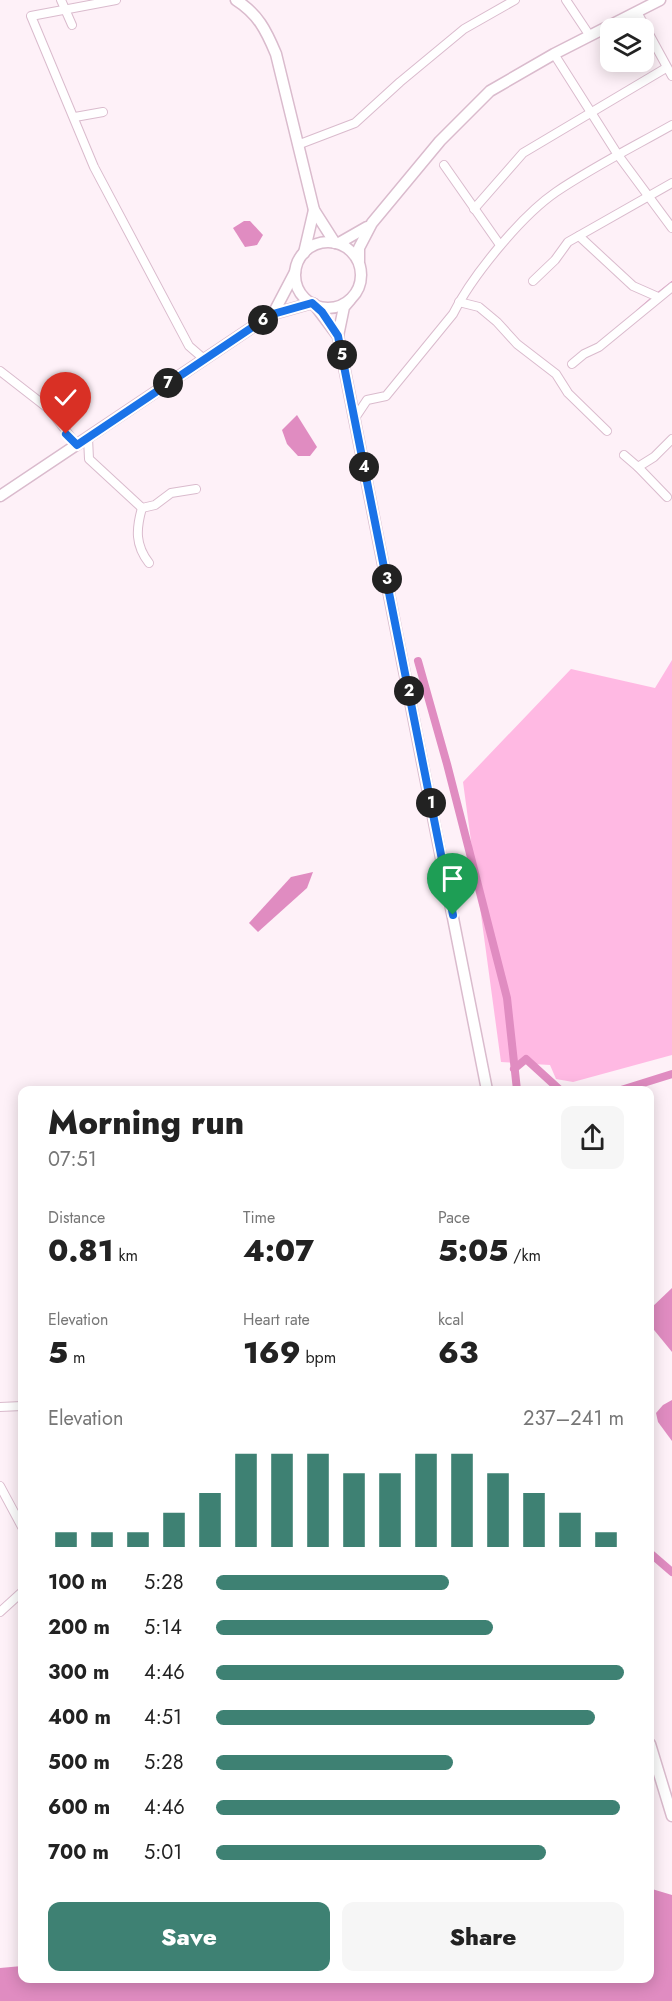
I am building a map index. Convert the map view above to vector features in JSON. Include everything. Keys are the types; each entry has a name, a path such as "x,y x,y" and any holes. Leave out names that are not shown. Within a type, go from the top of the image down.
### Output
{"main road":[{"path":"236,0 253,11 266,30 276,54 300,144 314,210 337,243"},
{"path":"337,243 360,233 372,223 440,141 490,91 554,54 660,0"},
{"path":"273,314 304,253 314,210"},
{"path":"372,223 359,248 361,281 344,307 338,336 486,1086"},
{"path":"304,253 320,243 337,243 347,247 358,261"},
{"path":"296,272 297,284 302,295 313,304 338,336"},
{"path":"0,496 273,314 313,304 334,307 351,298"},
{"path":"0,502 49,464"},
{"path":"654,1757 672,1816"}],"street":[{"path":"61,0 72,25"},
{"path":"116,0 93,2 66,11 31,16 94,167 189,346 204,359"},
{"path":"300,144 355,123 456,36 515,0"},
{"path":"566,0 590,36"},
{"path":"637,12 672,76"},
{"path":"554,54 618,155 672,228"},
{"path":"474,209 523,153 666,68"},
{"path":"75,117 103,112"},
{"path":"355,418 368,400 386,396 453,314 500,245 554,193 672,125"},
{"path":"444,165 500,245"},
{"path":"532,281 555,260 568,242 650,198 672,183"},
{"path":"579,236 633,286 658,297"},
{"path":"572,364 584,354 599,347 658,297 672,288"},
{"path":"459,302 479,307 497,322 517,344 556,374 568,393 607,431"},
{"path":"0,371 49,409 77,445"},
{"path":"88,438 89,459 142,508"},
{"path":"638,467 654,457 672,439"},
{"path":"624,455 667,497"},
{"path":"142,508 155,504 171,493 196,489"},
{"path":"142,508 136,530 142,554 149,563"},
{"path":"0,1407 18,1406"},
{"path":"0,1486 18,1520"},
{"path":"0,1612 18,1596"}],"shaded area":[{"path":"244,221 250,221 263,235 257,245 245,247 233,228"},
{"path":"297,415 317,447 310,456 298,456 287,444 282,430"},
{"path":"672,660 672,1055 573,1082 556,1079 550,1065 501,1062 463,782 571,669 655,688"},
{"path":"313,872 307,888 258,932 249,923 291,877"},
{"path":"672,1288 672,1352 654,1330 654,1305"},
{"path":"672,1400 672,1441 658,1422 656,1413"},
{"path":"654,1890 672,1895 672,2001 0,2001 0,1968 18,1966 18,1983 654,1983"}],"waterway":[{"path":"658,293 672,282"},
{"path":"637,311 653,297"},
{"path":"418,661 507,998 517,1086"},
{"path":"514,1069 526,1059 556,1086"},
{"path":"634,1086 672,1074"},
{"path":"654,1556 672,1572"}],"route":[{"path":"66,434 77,445 273,314 312,303 332,324 338,336 453,915"}]}
